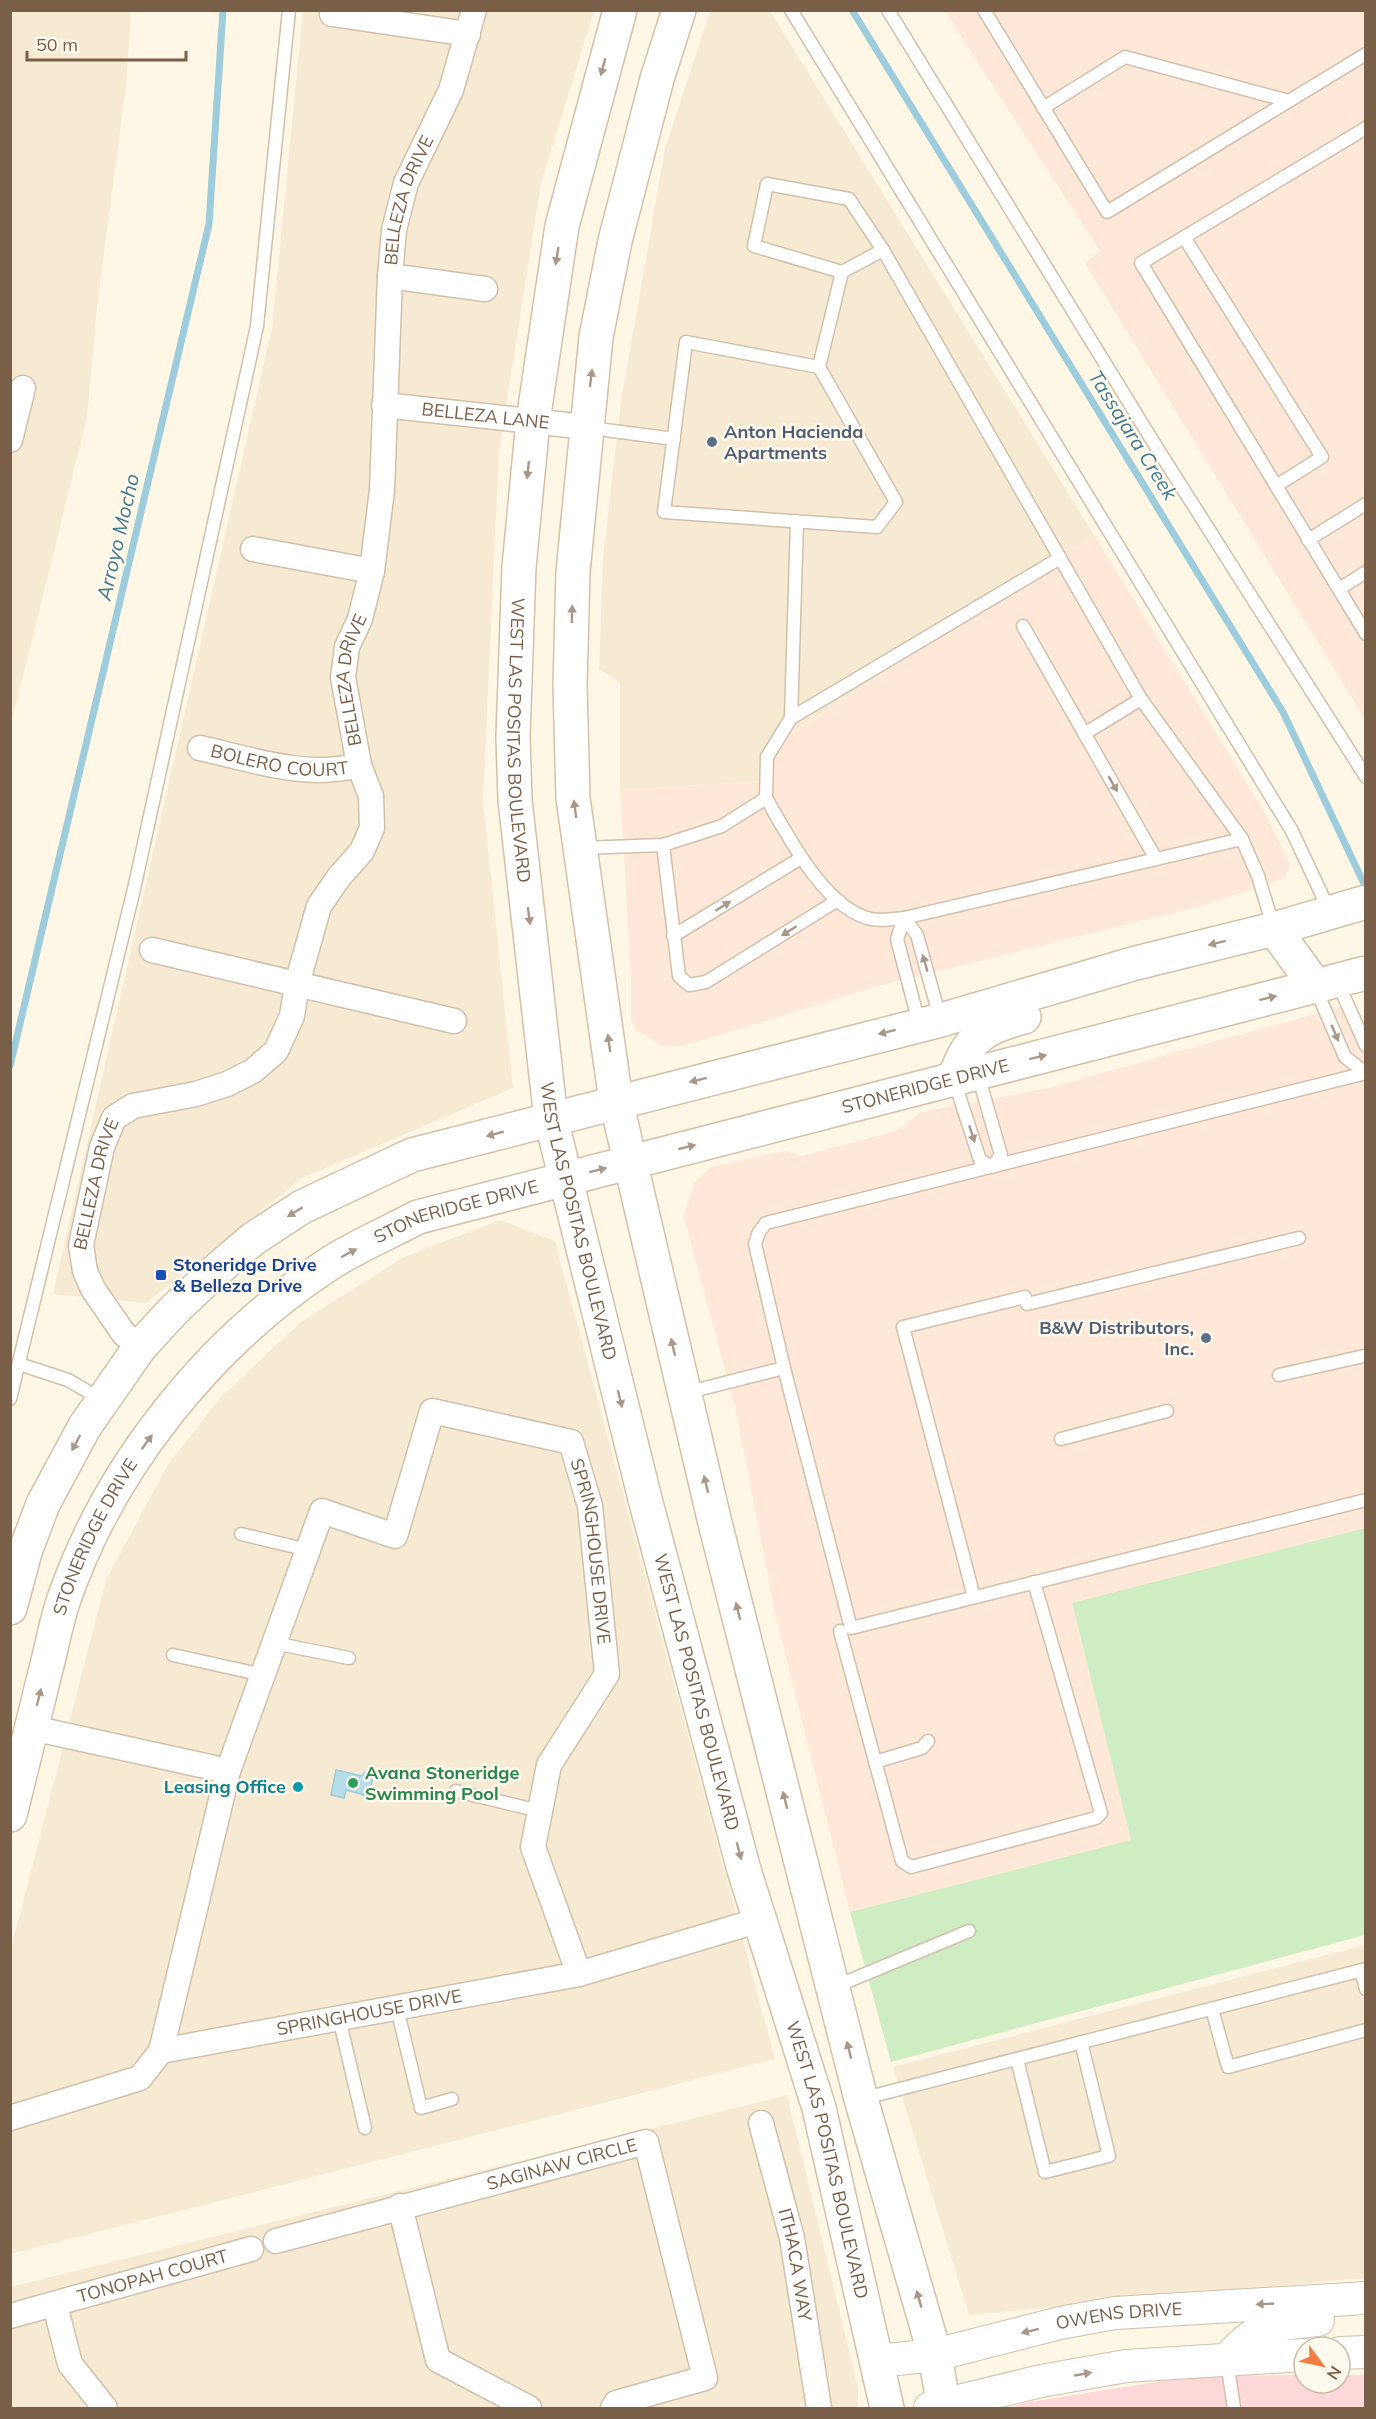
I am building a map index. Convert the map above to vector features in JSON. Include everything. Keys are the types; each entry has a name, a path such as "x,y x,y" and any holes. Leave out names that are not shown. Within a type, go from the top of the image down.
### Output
{"main road":[{"name":"WEST LAS POSITAS BOULEVARD","path":"620,10 562,226 533,421 519,567 513,736 515,800 551,1119 645,1499 760,1920 819,2108 887,2409"},
{"path":"679,10 657,79 615,241 596,337 573,572 570,685 573,798 616,1101 684,1394 861,2099 935,2355 940,2407"},
{"path":"10,1608 25,1552 43,1504 85,1426 140,1347 211,1275 254,1239 302,1208 412,1155 930,1022 1136,963 1274,929 1365,902"},
{"path":"1274,929 1344,978"},
{"path":"966,1076 961,1058 970,1043 982,1031 997,1024 1086,1000 1125,978 1136,963"},
{"name":"STONERIDGE DRIVE","path":"10,1815 21,1726 63,1600 95,1526 137,1457 177,1402 216,1358 252,1323 327,1265 418,1217 1344,978"}],"street":[{"name":"BELLEZA DRIVE","path":"140,1347 124,1334 93,1288 85,1271 81,1245 102,1147 114,1118 133,1106 196,1094 227,1084 253,1071 276,1051 292,1016 297,984 319,906 339,877 362,851 372,828 371,796 359,765 343,677 348,647 360,619 372,570 382,490 384,405 394,230 406,183 451,90 474,10"},
{"path":"332,14 468,34"},
{"path":"390,276 484,289"},
{"path":"10,440 23,387"},
{"name":"BELLEZA LANE","path":"384,405 586,427"},
{"path":"253,549 372,570"},
{"name":"BOLERO COURT","path":"200,748 301,771 335,772 359,765"},
{"path":"152,951 453,1021"},
{"name":"SPRINGHOUSE DRIVE","path":"10,2118 140,2078 161,2051 228,1771 322,1511 395,1536 432,1411 572,1442 590,1506 607,1674 549,1765 533,1847 579,1974"},
{"path":"21,1726 228,1771"},
{"name":"SPRINGHOUSE DRIVE","path":"161,2051 579,1974 760,1920"},
{"name":"ITHACA WAY","path":"761,2122 792,2238 819,2409"},
{"name":"SAGINAW CIRCLE","path":"400,2206 646,2142 705,2378 616,2403 613,2409"},
{"path":"276,2241 400,2206 438,2360 529,2409"},
{"name":"TONOPAH COURT","path":"10,2316 251,2249"},
{"name":"OWENS DRIVE","path":"878,2361 935,2355 1060,2323 1115,2313 1365,2298"},
{"path":"55,2305 70,2364 105,2409"},
{"path":"1227,2360 1245,2340 1263,2328 1365,2312"},
{"path":"940,2407 1041,2381 1126,2366 1292,2356"}],"lane":[{"path":"10,1399 134,889 257,326 289,10"},
{"path":"791,10 1292,831 1331,911"},
{"path":"888,10 1157,448 1365,777"},
{"path":"984,10 1107,212 1365,54"},
{"path":"1043,108 1125,57 1289,101"},
{"path":"1365,128 1141,263 1365,634"},
{"path":"883,250 842,272 754,246 767,184 849,199 883,250 1141,699 1242,839 1258,876 1274,929"},
{"path":"1184,237 1322,457 1276,486"},
{"path":"819,367 686,342 664,512 877,527 896,502 819,367 842,272"},
{"path":"586,427 674,439"},
{"path":"1308,540 1365,504"},
{"path":"791,718 797,521"},
{"path":"1060,558 791,718 767,757 766,798 801,858 838,900 857,914 872,919 904,918 1242,839"},
{"path":"1339,589 1365,572"},
{"path":"1023,626 1156,859"},
{"path":"1084,734 1141,699"},
{"path":"581,848 663,845 722,826 766,798"},
{"path":"663,845 679,976 688,985 706,982 838,900"},
{"path":"673,936 801,858"},
{"path":"904,918 917,935 930,1022"},
{"path":"904,918 897,939 930,1022"},
{"path":"1344,978 1365,1046"},
{"path":"1344,978 1345,1057 1365,1073"},
{"path":"1365,1073 766,1223 759,1232 755,1244 784,1368 851,1628 1365,1500"},
{"path":"966,1076 980,1160 992,1167"},
{"path":"966,1076 1000,1155 992,1167"},
{"path":"974,1597 903,1327 1299,1238"},
{"path":"1279,1375 1364,1356"},
{"path":"19,1364 68,1380 103,1401"},
{"path":"684,1394 784,1368"},
{"path":"1062,1439 1167,1411"},
{"path":"241,1534 308,1550"},
{"path":"840,1631 902,1861 911,1867 1096,1818 1101,1813 1034,1582"},
{"path":"274,1643 349,1658"},
{"path":"173,1655 263,1675"},
{"path":"875,1762 922,1748 928,1741"},
{"path":"456,1791 540,1811"},
{"path":"833,1987 969,1931"},
{"path":"861,2099 1363,1970 1365,1989"},
{"path":"397,2008 421,2108 452,2100"},
{"path":"1212,2008 1228,2067 1365,2030"},
{"path":"339,2018 365,2128"},
{"path":"1017,2059 1044,2172 1109,2156 1081,2042"},
{"path":"1227,2360 1234,2409"}],"shaded area":[{"path":"11,11 131,11 126,86 97,306 87,417 11,724"},
{"path":"303,11 594,11 541,183 499,451 483,800 513,1088 302,1178 146,1303 53,1294 272,328"},
{"name":"Anton Hacienda Apartments","path":"710,11 770,11 1094,535 762,752 761,781 620,790 620,682 599,669 603,558 621,402 665,149"},
{"path":"945,11 1365,11 1365,719 1085,263 1100,251"},
{"path":"1094,535 1267,816 1290,865 1286,876 1275,882 1197,907 877,986 683,1046 663,1046 636,1030 631,1017 631,976 620,790 761,781 762,753"},
{"path":"1354,1003 1366,1024 1365,1528 1072,1603 1131,1840 850,1912 776,1617 735,1406 684,1217 695,1182 711,1167 784,1151 802,1156 896,1131 921,1112 1049,1088"},
{"path":"500,1220 555,1241 775,2059 11,2254 11,1949 106,1580 167,1466 221,1397 301,1322 404,1257"},
{"path":"1365,1945 1365,2278 969,2315 893,2067"},
{"path":"787,2095 858,2388 858,2408 11,2408 10,2287"},
{"path":"1292,2375 1292,2395 1352,2395 1352,2375 1365,2375 1365,2408 1010,2408 1023,2403 1194,2376"}],"green space":[{"path":"1365,1528 1365,1935 891,2062 850,1912 1131,1840 1072,1603"}],"water":[{"name":"Avana Stoneridge Swimming Pool","path":"336,1770 362,1776 365,1772 374,1774 368,1796 346,1790 344,1798 331,1795"}],"waterway":[{"name":"Arroyo Mocho","path":"10,1066 209,224 223,10"},
{"name":"Tassajara Creek","path":"852,10 1283,712 1366,888"}],"place":[{"name":"Anton Hacienda Apartments","path":"712,442"},
{"name":"Stoneridge Drive & Belleza Drive","path":"161,1275"},
{"name":"B&W Distributors, Inc.","path":"1206,1338"},
{"name":"Avana Stoneridge Swimming Pool","path":"353,1783"},
{"name":"Leasing Office","path":"298,1787"}]}
